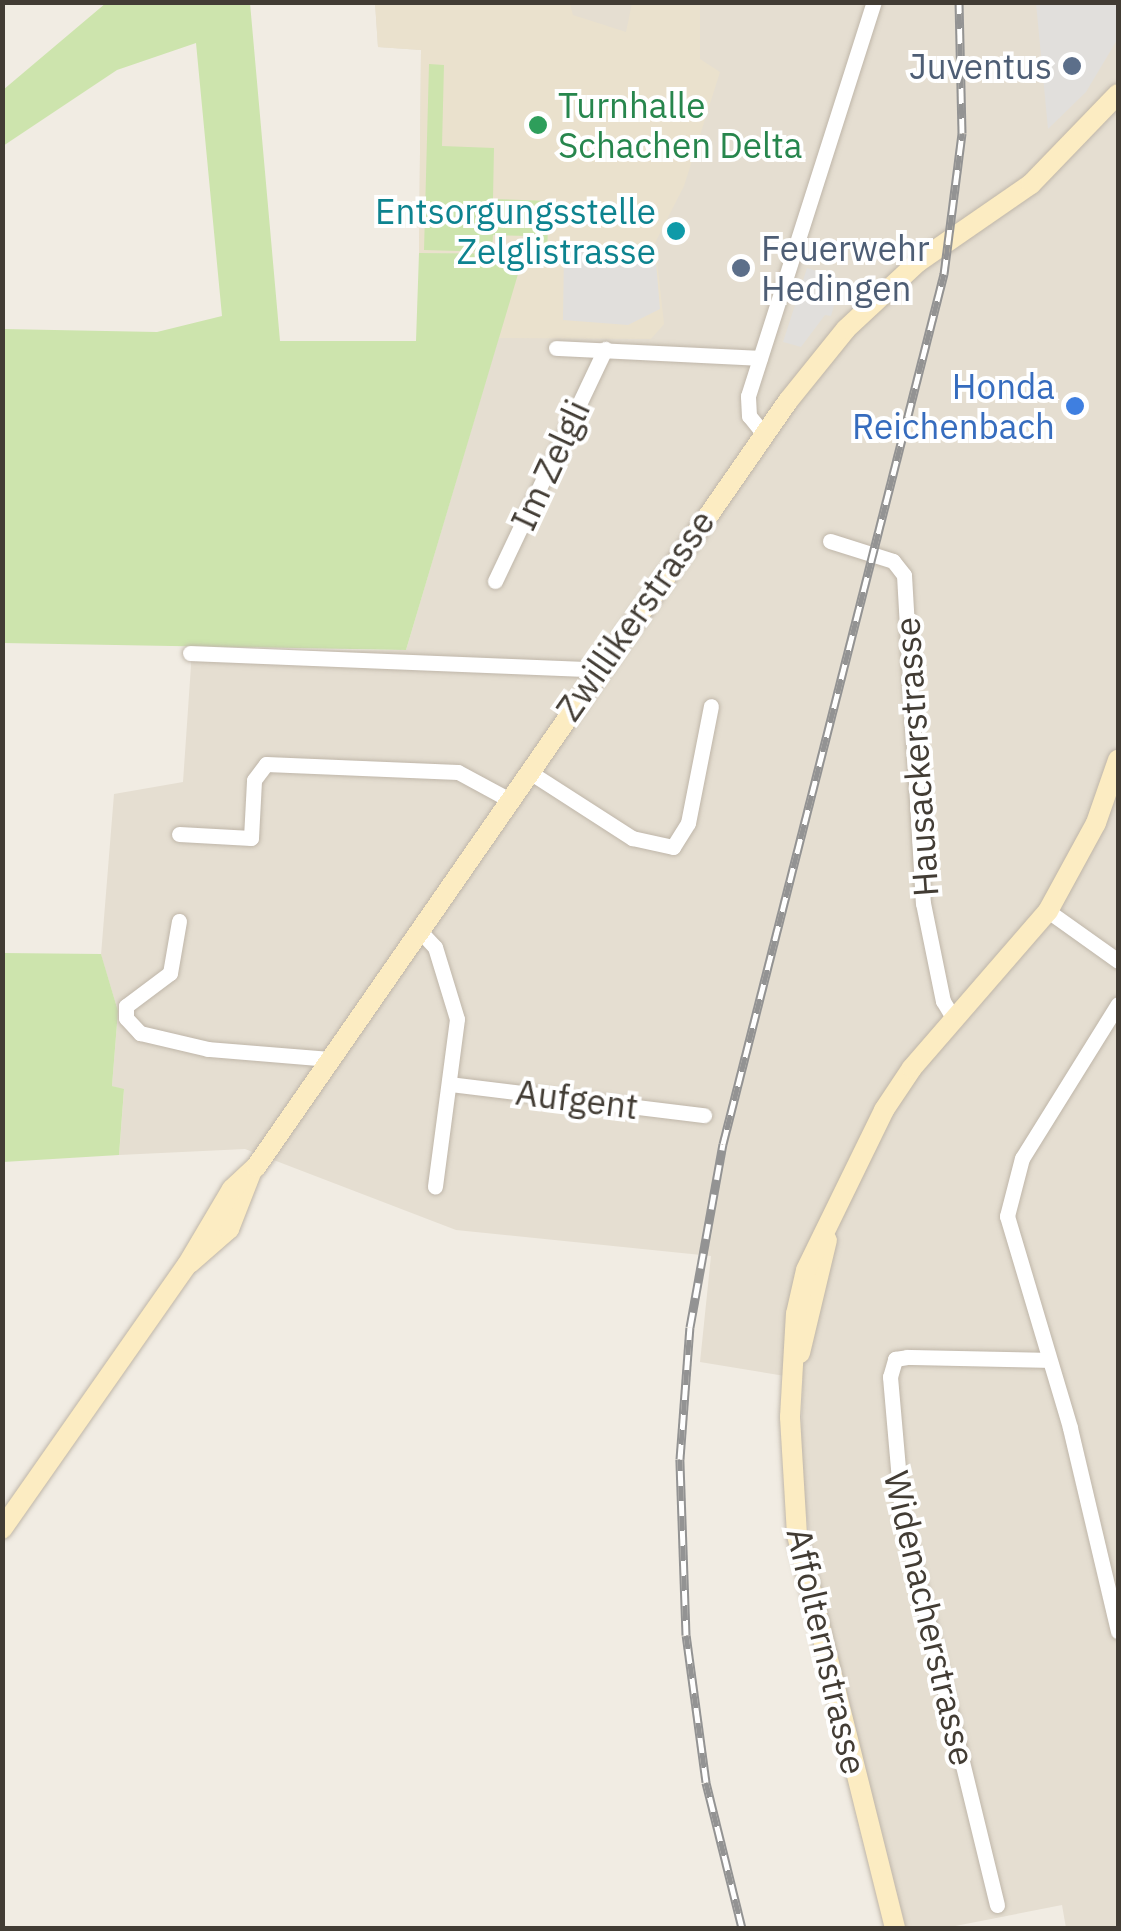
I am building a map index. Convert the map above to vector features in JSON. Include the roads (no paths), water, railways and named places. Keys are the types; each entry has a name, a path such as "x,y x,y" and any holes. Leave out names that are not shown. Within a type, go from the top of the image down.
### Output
{"main road":[{"name":"Zwillikerstrasse","path":"2,1529 188,1265 232,1189 251,1173 763,434 846,329 940,245 1031,184 1118,94"},
{"name":"Affolternstrasse","path":"895,1928 808,1598 791,1472 794,1369 815,1308 831,1214 884,1110 954,1019 1048,911 1096,823 1118,760"}],"street":[{"path":"763,434 749,416 748,396 874,2"},
{"path":"556,348 760,358"},
{"name":"Im Zelgli","path":"495,581 605,349"},
{"name":"Hausackerstrasse","path":"830,541 893,561 904,575 923,903 943,1001 954,1019"},
{"path":"190,653 597,670"},
{"path":"528,771 632,838 673,847 688,823 711,706"},
{"path":"179,834 251,838 254,780 266,764 458,772 508,799"},
{"path":"1048,911 1118,961"},
{"path":"180,921 170,973 126,1006 126,1018 140,1034 208,1049 330,1058"},
{"path":"419,930 435,947 457,1019 436,1187"},
{"path":"1118,1004 1022,1158 1009,1198 1010,1244 1070,1428 1118,1632"},
{"name":"Aufgent","path":"450,1084 704,1115"},
{"name":"Widenacherstrasse","path":"998,1905 902,1514 890,1377 895,1359 908,1357 1046,1360"}],"railway":[{"path":"742,1928 706,1782 686,1635 680,1459 690,1327 723,1144 944,274 962,133 959,2"}],"place":[{"name":"Juventus","path":"1072,66"},
{"name":"Turnhalle Schachen Delta","path":"538,125"},
{"name":"Entsorgungsstelle Zelglistrasse","path":"676,231"},
{"name":"Feuerwehr Hedingen","path":"741,268"},
{"name":"Honda Reichenbach","path":"1075,406"}]}
